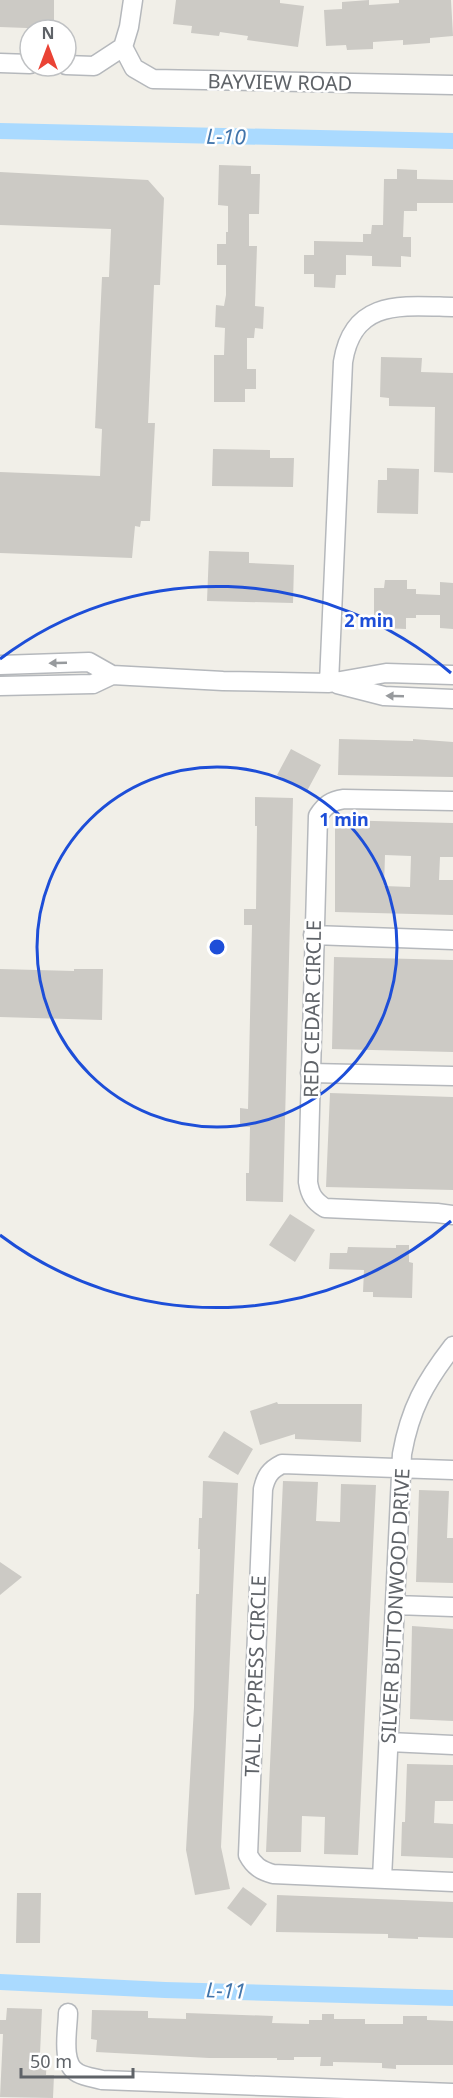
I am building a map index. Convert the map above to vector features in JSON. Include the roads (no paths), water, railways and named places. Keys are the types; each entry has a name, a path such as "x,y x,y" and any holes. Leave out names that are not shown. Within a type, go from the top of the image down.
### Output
{"street":[{"path":"78,65 94,66 123,47 129,27 132,0"},
{"name":"BAYVIEW ROAD","path":"123,47 134,68 153,79 453,85"},
{"path":"0,63 18,64"},
{"path":"329,682 343,362 348,340 361,322 378,310 389,307 453,307"},
{"path":"0,665 89,662 112,675 223,681 329,682 386,673 453,675"},
{"path":"0,686 93,684 112,675"},
{"path":"329,682 384,696 453,699"},
{"name":"RED CEDAR CIRCLE","path":"453,801 344,799 333,801 324,807 318,816 308,1182 310,1193 316,1202 325,1208 453,1215"},
{"path":"313,935 453,940"},
{"path":"310,1072 453,1076"},
{"name":"SILVER BUTTONWOOD DRIVE","path":"382,1879 401,1467 407,1429 415,1405 433,1372 453,1346"},
{"name":"TALL CYPRESS CIRCLE","path":"453,1470 282,1464 272,1469 265,1478 248,1855 253,1864 262,1871 273,1874 453,1881"},
{"path":"395,1605 453,1607"},
{"path":"389,1742 453,1745"},
{"path":"68,2013 67,2052 70,2066 101,2089 453,2093"}],"waterway":[{"name":"L-10","path":"0,131 453,141"},
{"name":"L-11","path":"0,1982 165,1990 453,1998"}]}
